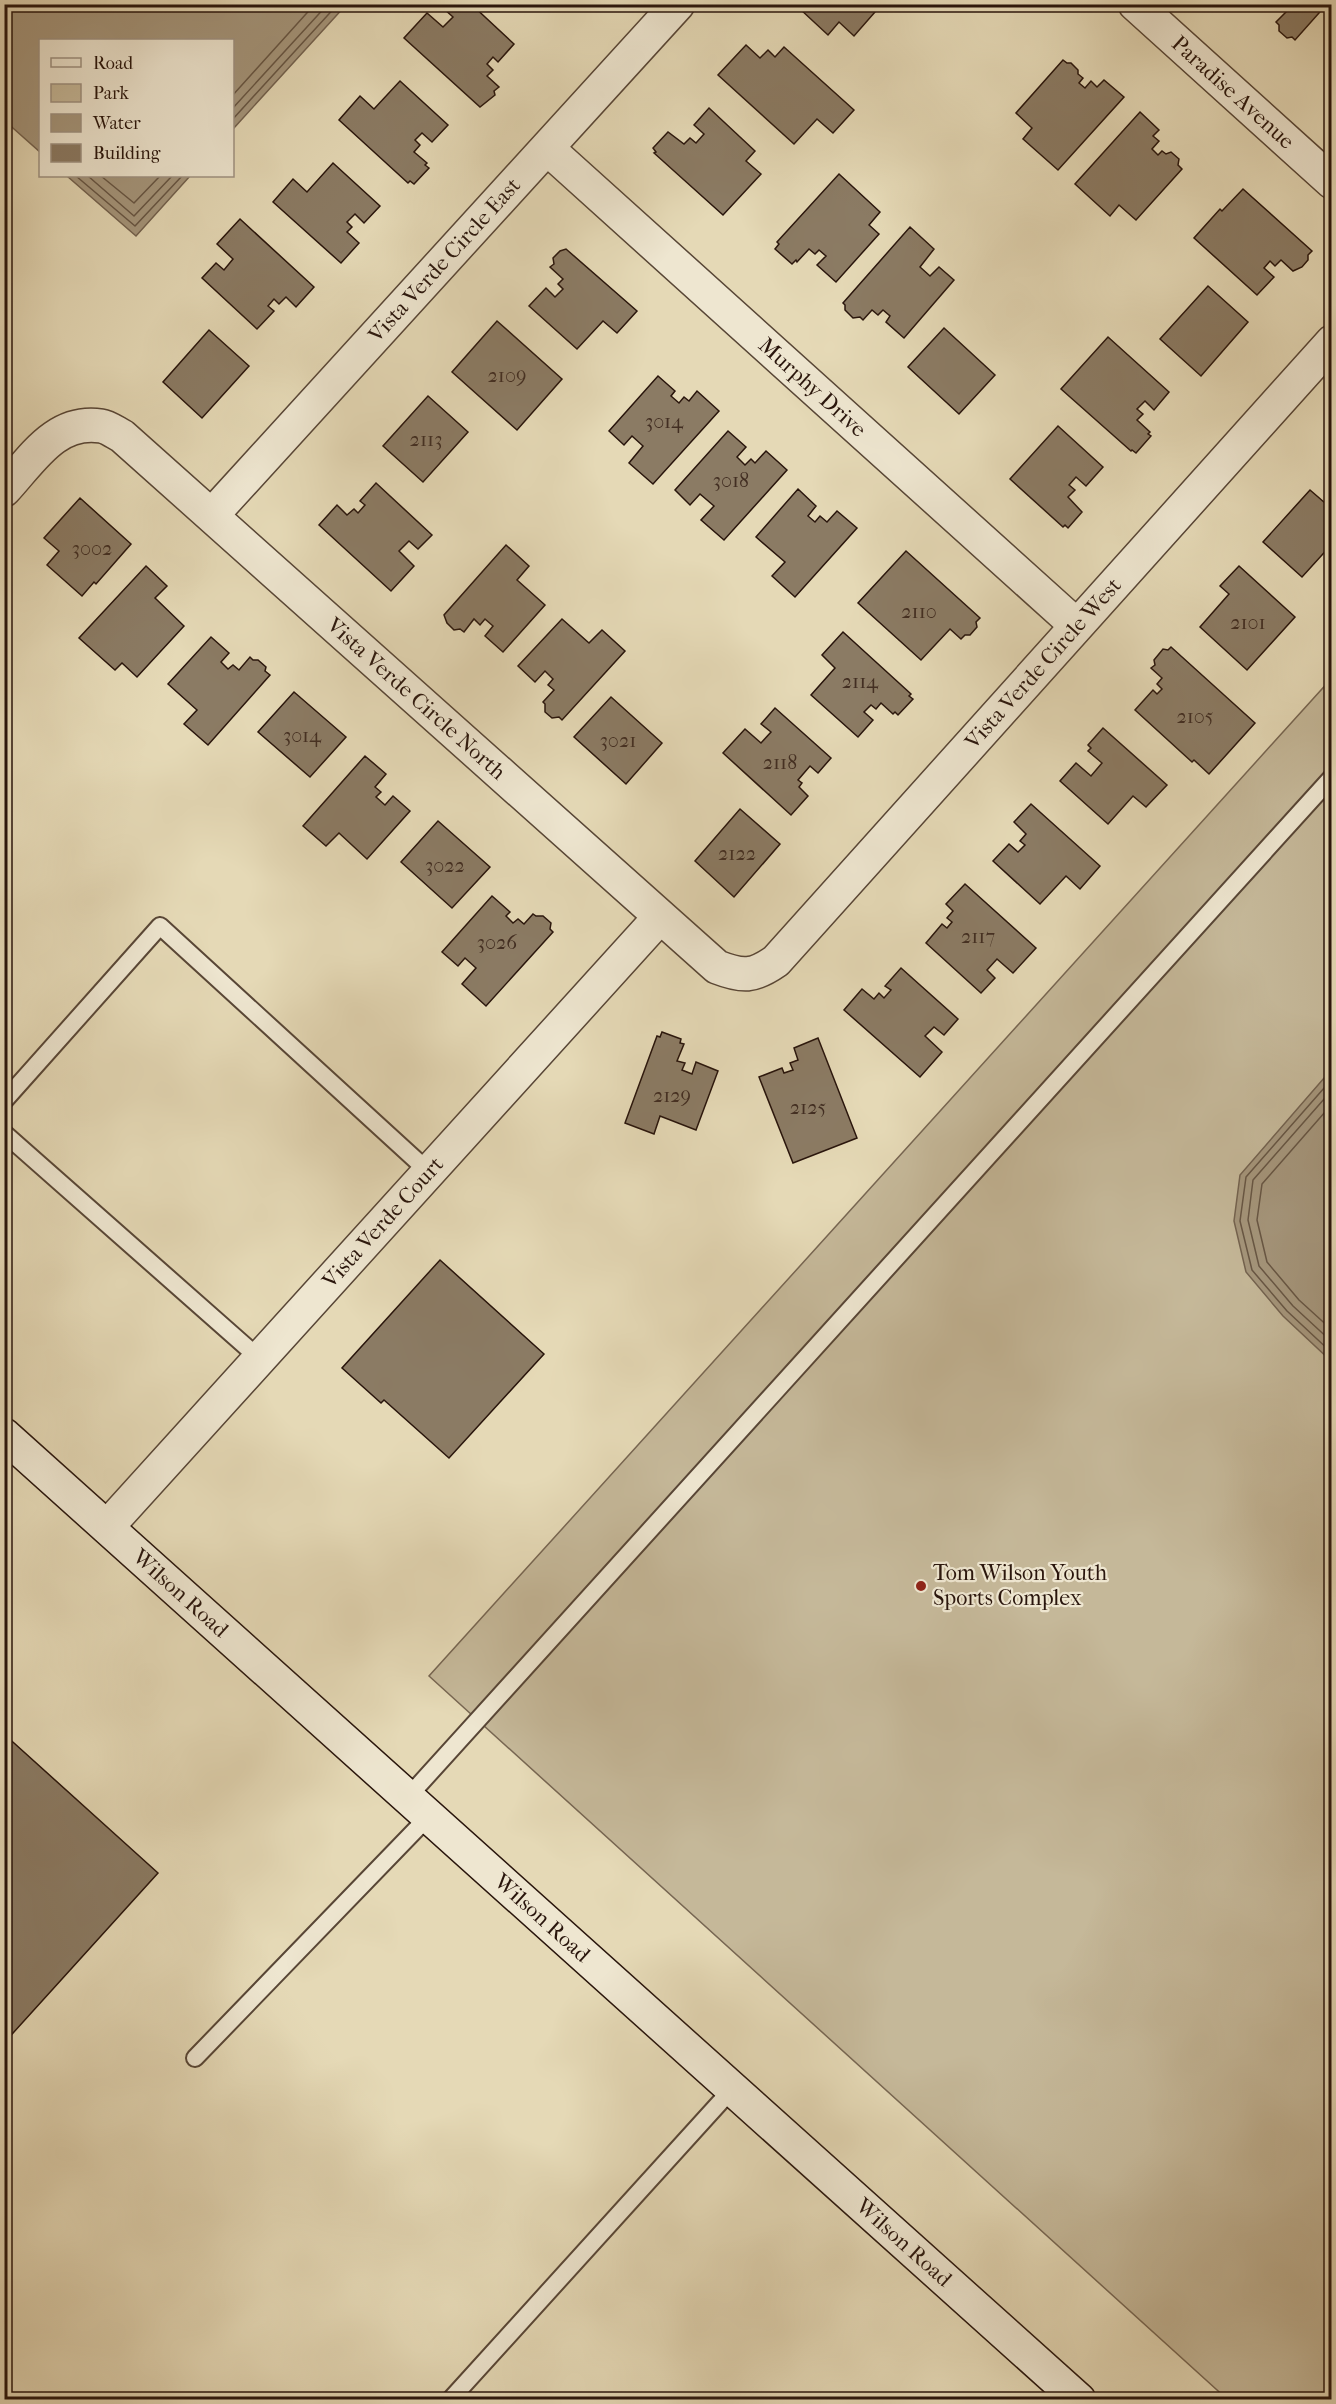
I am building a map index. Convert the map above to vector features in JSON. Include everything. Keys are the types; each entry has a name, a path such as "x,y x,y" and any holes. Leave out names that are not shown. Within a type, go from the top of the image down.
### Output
{"street":[{"name":"Vista Verde Circle East","path":"212,515 678,4"},
{"name":"Paradise Avenue","path":"1135,4 1332,182"},
{"name":"Murphy Drive","path":"548,149 1076,625"},
{"name":"Vista Verde Circle West","path":"748,975 761,972 776,961 1332,342"},
{"name":"Vista Verde Circle North","path":"4,490 52,438 66,428 103,426 122,436 717,967 735,974 748,975"},
{"name":"Vista Verde Court","path":"107,1527 660,917"},
{"name":"Wilson Road","path":"4,1435 1079,2400"}],"lane":[{"path":"195,2058 1332,777"},
{"path":"4,1101 160,926 429,1172"},
{"path":"4,1133 260,1359"},
{"path":"450,2400 732,2088"}],"green space":[{"name":"Tom Wilson Youth Sports Complex","path":"1331,679 1331,2399 1227,2399 429,1676"}],"water":[{"path":"5,4 346,4 234,128 234,39 39,39 39,151 5,121"},
{"path":"68,177 189,177 136,236"},
{"path":"1331,1070 1331,1361 1283,1316 1246,1272 1234,1221 1240,1175"}],"building":[{"path":"448,4 471,4 514,44 498,62 493,57 487,64 493,70 487,76 499,87 494,91 495,95 480,107 404,38 427,13 443,27 453,17 444,9"},
{"path":"804,4 882,4 854,36 839,22 828,35 800,9"},
{"path":"1281,4 1327,4 1295,40 1292,37 1287,38 1279,31 1279,25 1276,22 1287,11"},
{"path":"746,45 760,58 768,50 775,57 784,47 854,110 833,133 817,119 794,144 718,75"},
{"path":"1063,60 1071,63 1078,70 1078,74 1083,78 1079,83 1085,88 1091,81 1097,87 1104,80 1124,97 1058,170 1023,139 1032,128 1016,113"},
{"path":"400,81 448,125 432,142 422,133 415,140 420,145 414,152 427,163 425,165 429,168 414,184 410,181 408,183 339,120 360,96 374,109"},
{"path":"709,108 755,151 746,161 761,174 723,215 654,153 656,152 653,148 668,132 684,144 690,138 696,143 704,134 694,125"},
{"path":"1140,112 1159,130 1153,136 1159,141 1152,149 1158,155 1162,151 1166,154 1171,152 1179,159 1178,165 1182,169 1136,220 1119,205 1110,216 1075,184"},
{"path":"333,163 380,206 364,223 355,214 347,222 352,227 347,232 359,243 341,263 273,202 293,179 307,192"},
{"path":"839,174 880,212 869,225 879,234 836,282 817,265 826,256 819,250 815,254 809,249 797,262 796,260 792,264 775,249 779,244 777,242"},
{"path":"1243,189 1312,251 1302,267 1293,271 1281,260 1275,266 1270,261 1264,268 1274,277 1257,295 1194,238 1220,209 1222,211"},
{"path":"240,219 314,287 296,307 286,297 279,304 274,299 268,306 274,311 257,329 202,278 216,263 224,270 233,259 217,244"},
{"path":"910,227 934,249 920,267 930,276 939,267 954,280 904,338 886,322 890,316 883,310 878,315 872,310 863,320 860,317 853,318 845,310 843,303"},
{"path":"566,249 637,311 617,333 603,321 577,349 529,306 546,288 555,297 563,289 558,284 563,279 550,267 554,264 553,258"},
{"path":"1208,286 1248,322 1201,376 1160,339"},
{"path":"497,321 562,379 517,430 452,372"},
{"path":"944,328 995,375 959,414 908,367"},
{"path":"209,330 249,366 202,418 163,382"},
{"path":"1108,337 1169,392 1154,410 1145,401 1137,409 1143,414 1137,420 1150,432 1148,434 1151,436 1136,453 1061,389"},
{"path":"658,376 675,391 671,396 679,403 684,397 689,401 697,391 719,411 653,484 629,463 643,446 632,436 624,445 609,431"},
{"path":"428,396 468,432 423,482 383,446"},
{"path":"1058,426 1103,467 1086,486 1076,477 1069,485 1075,490 1068,497 1082,512 1068,528 1065,525 1063,527 1010,479"},
{"path":"728,431 746,447 737,457 745,465 751,459 755,463 766,451 787,470 724,540 701,520 714,506 700,494 690,505 675,490"},
{"path":"376,483 432,535 418,549 409,541 399,551 414,566 391,591 319,525 337,505 347,515 354,509 358,513 365,505 360,501"},
{"path":"798,489 816,506 808,516 815,522 820,516 827,522 837,511 857,528 795,597 772,576 785,562 756,537"},
{"path":"1310,490 1332,509 1332,544 1302,577 1263,542"},
{"path":"80,498 131,544 96,584 94,582 82,596 47,565 59,551 44,538"},
{"path":"506,545 529,566 517,580 545,605 503,652 485,636 493,626 485,619 480,625 474,619 464,632 460,629 454,630 447,623 444,615"},
{"path":"906,551 980,618 976,622 977,627 970,635 965,635 961,639 950,629 921,660 858,603"},
{"path":"146,566 167,586 155,598 184,626 137,677 122,663 115,670 79,638"},
{"path":"1239,566 1295,617 1247,670 1200,627 1229,594 1220,586"},
{"path":"562,619 589,643 602,630 625,651 562,720 559,717 552,718 545,712 543,702 554,690 548,685 553,679 545,671 535,682 518,666"},
{"path":"843,632 911,694 909,696 913,699 898,715 895,712 893,714 881,703 876,709 871,705 864,712 873,720 858,737 811,695 835,668 822,655"},
{"path":"211,637 229,653 221,662 228,669 233,665 239,670 250,657 266,667 265,671 270,675 208,745 184,724 197,710 168,684"},
{"path":"1171,647 1255,723 1209,774 1194,760 1192,762 1135,710 1153,690 1157,694 1162,689 1157,684 1162,678 1151,668 1163,649 1168,650"},
{"path":"294,692 346,737 310,777 258,732"},
{"path":"611,697 662,743 626,784 574,737"},
{"path":"775,708 831,758 818,773 810,766 798,780 802,783 799,787 808,796 791,815 723,753 745,729 761,743 771,732 761,724"},
{"path":"1103,728 1167,785 1146,807 1133,796 1108,824 1060,781 1076,763 1091,776 1102,763 1088,751 1091,748 1088,745"},
{"path":"365,756 386,774 375,787 381,792 376,797 385,805 393,796 410,811 367,859 339,833 326,846 303,826"},
{"path":"1031,804 1100,866 1080,889 1066,876 1040,904 993,861 1009,844 1018,852 1025,845 1020,841 1026,834 1014,822"},
{"path":"740,809 780,844 734,897 695,861"},
{"path":"438,821 490,867 452,908 401,862"},
{"path":"965,884 1036,948 1013,973 997,959 987,970 995,978 981,993 926,943 942,924 947,928 952,922 947,918 953,911 946,904"},
{"path":"492,896 510,912 506,916 513,923 518,919 524,924 533,914 543,916 551,923 550,929 553,932 486,1006 462,984 476,968 465,958 458,966 442,952"},
{"path":"901,968 958,1019 944,1035 934,1027 925,1036 942,1052 920,1077 844,1010 862,989 874,999 879,993 884,998 891,990 885,986"},
{"path":"662,1032 681,1039 680,1043 684,1044 677,1061 685,1063 682,1070 692,1074 696,1062 718,1071 696,1130 660,1116 654,1134 625,1123 657,1036 660,1037"},
{"path":"818,1038 857,1138 793,1163 759,1077 782,1068 784,1073 793,1070 790,1063 798,1060 794,1048"},
{"path":"440,1260 544,1354 449,1458 384,1400 381,1403 342,1368"},
{"path":"4,1734 158,1873 4,2043"}],"place":[{"name":"Tom Wilson Youth Sports Complex","path":"921,1586"}]}
